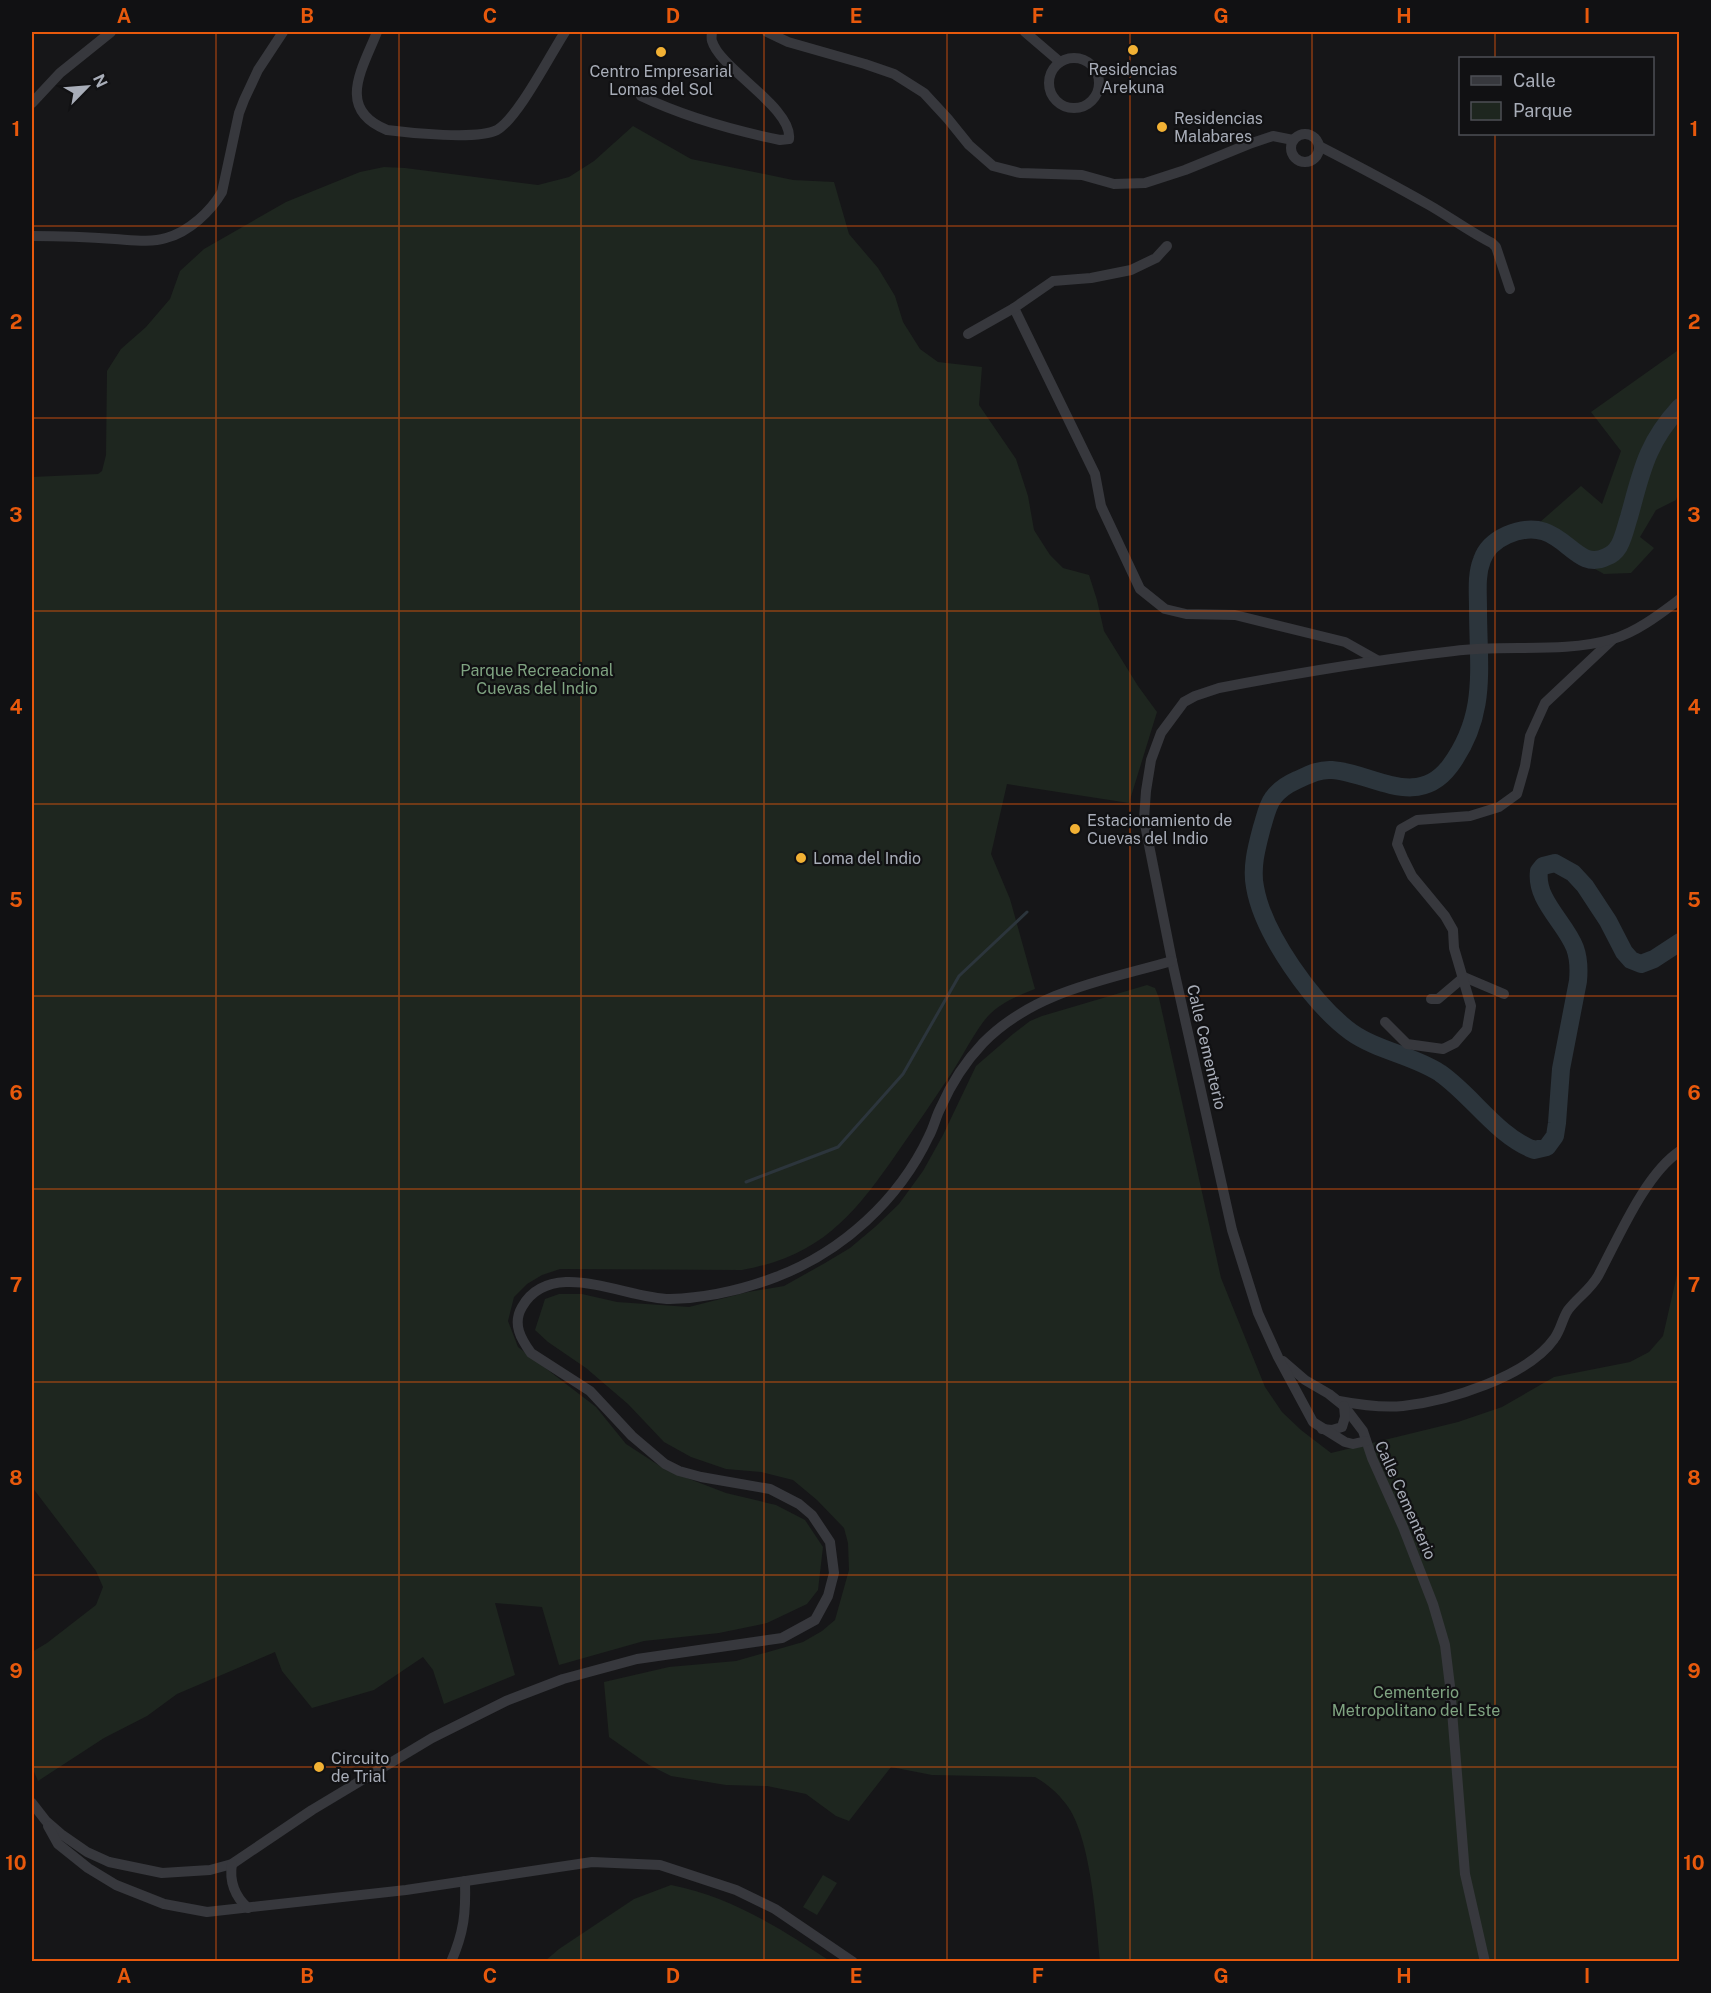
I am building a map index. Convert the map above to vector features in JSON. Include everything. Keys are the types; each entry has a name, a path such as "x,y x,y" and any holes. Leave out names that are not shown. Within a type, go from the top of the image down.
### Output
{"street":[{"path":"32,102 60,73 111,32"},
{"path":"32,236 165,239 176,235 202,217 222,192 239,113 250,85 283,32"},
{"path":"377,32 357,82 358,105 365,115 375,125 387,130 470,135 496,131 513,118 565,32"},
{"path":"641,96 698,119 780,140 789,139 790,135 783,119 722,56 711,41 712,32"},
{"path":"766,32 788,42 894,74 924,93 969,144 993,166 1020,172 1082,175 1114,184 1145,183 1205,163 1273,136 1293,140"},
{"path":"1025,32 1060,62"},
{"path":"1068,58 1077,58 1092,64 1097,71 1099,88 1090,102 1081,108 1060,104 1054,98 1049,82 1050,74 1060,62 1068,58"},
{"path":"1300,134 1309,134 1316,140 1318,146 1316,157 1303,161 1298,160 1291,149 1293,140 1300,134"},
{"path":"1318,146 1377,175 1391,186 1492,243 1496,247 1510,289"},
{"path":"968,334 1014,308 1053,281 1091,278 1131,270 1156,258 1167,246"},
{"path":"1014,308 1095,474 1101,506 1140,589 1165,609 1185,614 1235,615 1345,642 1377,660"},
{"path":"1385,1022 1407,1044 1443,1049 1455,1043 1467,1029 1471,1006 1454,948 1453,930 1445,916 1412,876 1402,858 1397,844 1401,829 1417,820 1470,816 1499,807 1517,794 1530,736 1545,703 1613,639 1635,629 1680,599"},
{"name":"Calle Cementerio","path":"1485,1962 1465,1874 1445,1645 1433,1604 1366,1441 1344,1442 1313,1422 1278,1357 1258,1313 1232,1230 1172,961 1144,819 1146,791 1151,760 1168,721 1184,702 1206,692 1377,660 1459,650 1566,647 1613,639"},
{"path":"45,1821 97,1857 136,1869 174,1873 210,1870 232,1864 312,1810 432,1738 506,1701 563,1679 629,1661 782,1638 815,1620 828,1596 834,1573 830,1542 812,1515 799,1504 770,1489 701,1477 664,1464 647,1450 590,1392 531,1353 517,1325 521,1307 536,1292 567,1281 590,1283 628,1293 667,1299 710,1295 777,1277 817,1258 859,1227 890,1196 922,1150 957,1078 974,1053 990,1037 1019,1014 1063,992 1172,961"},
{"path":"1464,977 1504,994"},
{"path":"1431,999 1438,999 1464,977"},
{"path":"1341,1404 1403,1406 1453,1396 1490,1384 1521,1368 1554,1339 1567,1312 1589,1290 1598,1276 1617,1236 1660,1167 1680,1151"},
{"path":"1278,1357 1305,1380 1341,1404 1355,1420 1366,1441"},
{"path":"1322,1429 1332,1430 1342,1426 1345,1418 1341,1404"},
{"path":"32,1803 58,1844 88,1868 116,1885 188,1910 230,1911 406,1890 592,1862 660,1865 736,1890 775,1909 853,1962"},
{"path":"232,1864 231,1878 236,1893 248,1908"},
{"path":"451,1962 461,1939 466,1908 465,1881"}],"green space":[{"name":"Parque Recreacional Cuevas del Indio","path":"633,126 691,159 793,180 834,182 849,234 878,268 895,296 903,322 920,349 938,362 982,367 979,405 1016,459 1028,496 1034,530 1050,555 1063,568 1089,575 1104,631 1157,712 1129,803 1007,784 991,854 1010,899 1035,989 1004,1003 988,1016 881,1175 850,1214 833,1230 794,1255 742,1270 560,1269 542,1275 527,1284 514,1297 508,1321 518,1347 596,1407 626,1444 666,1470 726,1493 776,1505 805,1520 823,1547 818,1590 807,1604 767,1623 719,1633 644,1641 559,1665 542,1607 495,1603 515,1675 444,1704 433,1670 423,1657 374,1690 312,1708 282,1671 275,1652 177,1694 147,1716 104,1738 38,1781 32,1767 32,1652 96,1605 103,1587 96,1571 32,1487 32,477 98,474 102,471 106,455 107,371 121,349 146,327 170,299 180,271 204,249 286,202 360,172 384,167 538,185 569,177 594,161"},
{"path":"1679,347 1679,491 1676,500 1656,510 1640,537 1654,548 1631,573 1604,574 1555,547 1539,523 1581,486 1602,504 1621,451 1591,412 1677,351"},
{"name":"Cementerio Metropolitano del Este","path":"1147,985 1155,988 1159,998 1221,1278 1265,1387 1282,1412 1331,1453 1458,1422 1502,1407 1554,1377 1630,1362 1649,1352 1663,1336 1679,1266 1679,1961 1100,1961 1091,1879 1081,1836 1066,1804 1044,1782 1035,1777 932,1775 891,1767 849,1821 836,1816 806,1794 767,1786 726,1785 671,1776 649,1765 609,1737 604,1682 669,1667 736,1661 803,1642 822,1631 835,1620 849,1570 848,1543 844,1528 817,1500 793,1480 761,1472 726,1469 691,1457 664,1442 628,1404 586,1368 548,1342 535,1330 545,1299 559,1294 582,1294 617,1302 689,1307 748,1292 784,1286 850,1248 899,1204 923,1171 976,1066 1013,1034 1030,1021 1042,1016"},
{"path":"823,1875 837,1883 817,1915 803,1907"},
{"path":"671,1885 693,1890 734,1905 793,1937 830,1961 545,1961 559,1949 634,1899"}],"waterway":[{"path":"1680,407 1671,417 1649,453 1622,539 1612,554 1594,560 1584,557 1554,536 1541,531 1526,530 1503,537 1486,552 1478,578 1479,671 1476,709 1462,747 1450,766 1437,779 1423,786 1394,786 1347,772 1332,770 1318,771 1294,782 1278,793 1269,805 1258,842 1254,872 1260,906 1279,946 1306,986 1336,1020 1361,1038 1440,1073 1508,1135 1534,1150 1547,1147 1555,1136 1561,1069 1579,973 1575,948 1546,901 1539,882 1539,871 1543,866 1555,863 1573,873 1585,886 1631,960 1641,964 1654,959 1680,942"},
{"path":"746,1182 838,1147 903,1074 959,976 1027,912"}],"place":[{"name":"Residencias Arekuna","path":"1133,50"},
{"name":"Centro Empresarial Lomas del Sol","path":"661,52"},
{"name":"Residencias Malabares","path":"1162,127"},
{"name":"Estacionamiento de Cuevas del Indio","path":"1075,829"},
{"name":"Loma del Indio","path":"801,858"},
{"name":"Circuito de Trial","path":"319,1767"}]}
